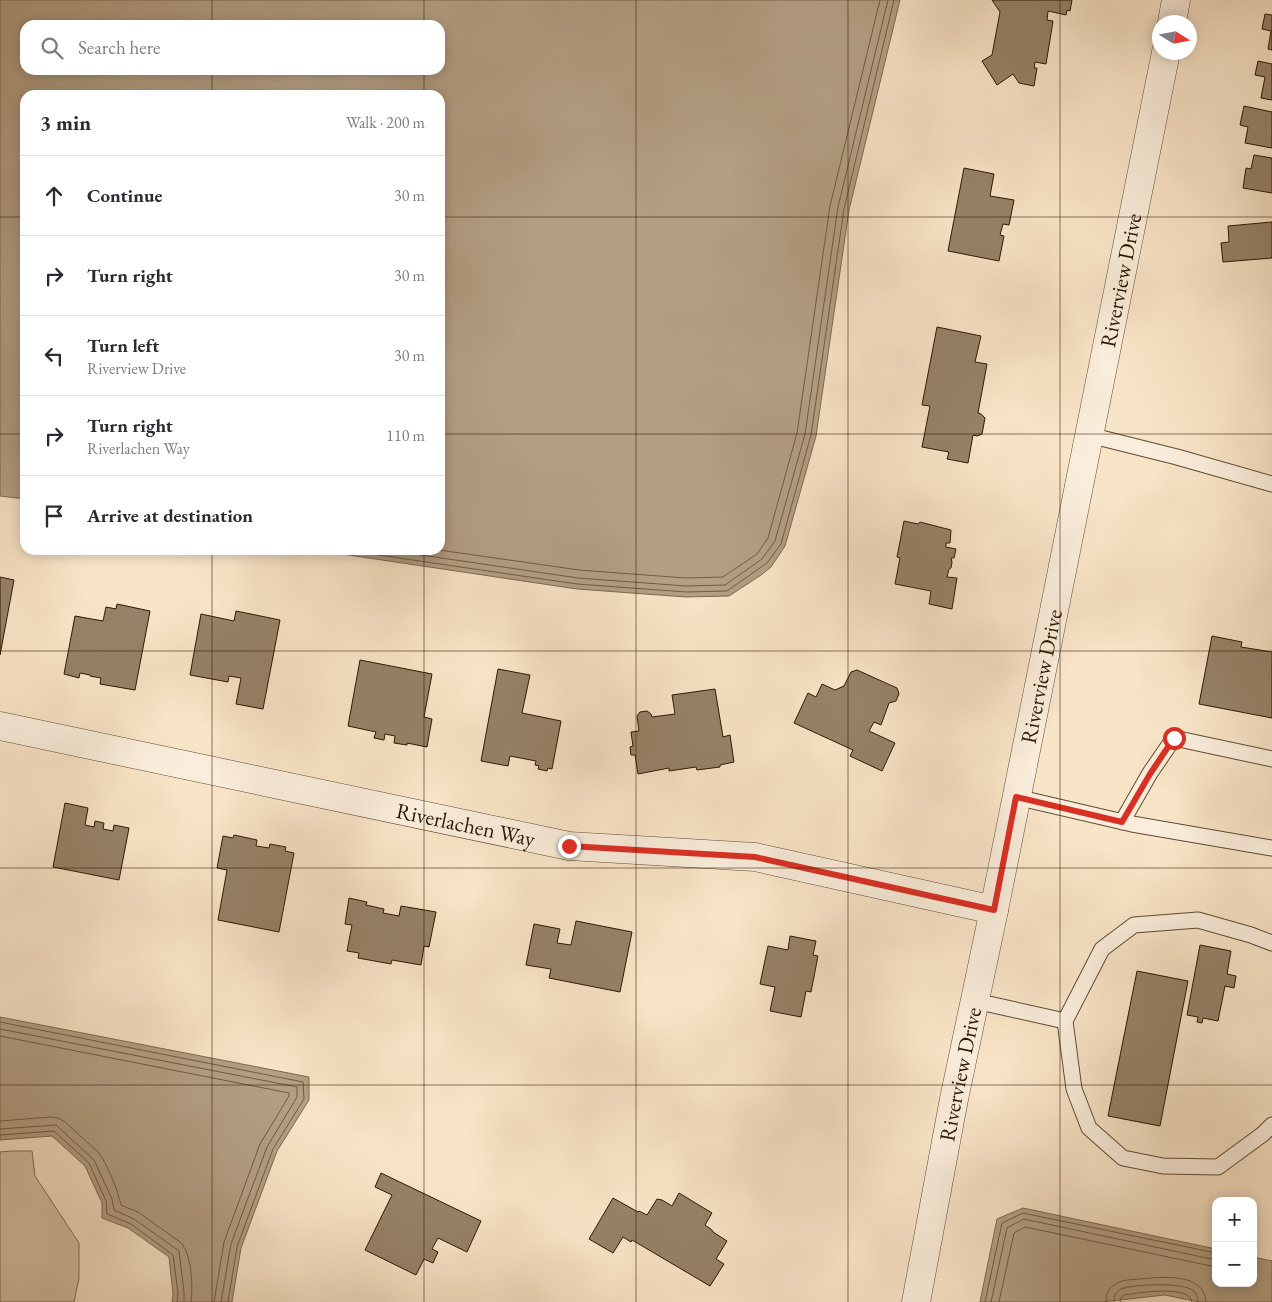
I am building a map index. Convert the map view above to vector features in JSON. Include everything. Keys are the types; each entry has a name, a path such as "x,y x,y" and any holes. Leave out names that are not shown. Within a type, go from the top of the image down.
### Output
{"street":[{"path":"1173,15 1176,0"},
{"name":"Riverview Drive","path":"916,1302 954,1099 994,910 1164,60"},
{"name":"Riverlachen Way","path":"0,726 569,846 755,857 994,910"}],"lane":[{"path":"1089,435 1177,457 1272,484"},
{"path":"1122,822 1174,738 1272,758"},
{"path":"1016,797 1122,822 1272,848"},
{"path":"1272,943 1198,920 1134,925 1102,949 1065,1021 1074,1089 1089,1128 1123,1158 1163,1166 1218,1167 1263,1134 1272,1125"},
{"path":"975,1001 1065,1021"}],"shaded area":[{"path":"32,1151 35,1176 79,1243 79,1278 74,1302 0,1302 0,1152"}],"water":[{"path":"0,0 900,0 849,210 816,436 785,546 771,567 729,596 686,597 577,589 349,555 445,555 445,90 20,90 20,498 0,496"},
{"path":"0,1017 309,1077 309,1100 277,1151 241,1248 232,1302 172,1302 173,1294 169,1257 128,1228 102,1218 102,1203 85,1166 52,1136 0,1140"},
{"path":"1023,1208 1212,1248 1212,1287 1257,1287 1257,1258 1272,1261 1272,1302 1199,1302 1165,1295 1102,1302 980,1302 997,1219"}],"building":[{"path":"992,0 1072,0 1070,11 1067,10 1066,15 1048,11 1047,20 1053,21 1046,64 1035,62 1034,68 1037,68 1034,86 1019,83 1013,74 997,85 982,61 992,55 1000,12"},
{"path":"1265,14 1272,15 1272,50 1268,49 1271,31 1262,29"},
{"path":"1258,61 1272,64 1272,100 1261,98 1265,77 1255,75"},
{"path":"1244,106 1272,112 1272,148 1245,143 1248,127 1240,125"},
{"path":"1254,155 1272,158 1272,193 1243,188 1246,168 1251,169"},
{"path":"964,168 994,174 990,196 1014,200 1009,225 1003,224 1000,235 1004,236 999,261 948,251"},
{"path":"1272,222 1272,258 1223,262 1221,243 1229,242 1228,226"},
{"path":"937,327 981,336 975,362 987,364 978,413 985,418 982,434 973,435 968,463 947,459 949,452 922,447 930,406 922,405"},
{"path":"904,521 918,524 920,522 951,530 950,543 946,543 946,547 956,549 954,558 951,558 951,568 947,577 957,578 952,609 929,604 931,591 895,584 900,558 897,557"},
{"path":"0,577 14,580 0,655"},
{"path":"117,604 150,611 135,690 100,684 101,678 90,675 80,673 79,678 64,674 75,616 103,621 106,607 116,609"},
{"path":"236,611 280,620 263,709 236,704 241,678 229,676 228,682 190,675 201,614 234,621"},
{"path":"1212,636 1242,642 1241,647 1272,652 1272,718 1199,704"},
{"path":"360,660 432,674 424,717 432,719 427,747 407,743 407,745 394,743 395,736 385,734 384,740 374,738 376,732 348,726"},
{"path":"498,669 530,675 522,713 561,721 552,769 548,768 547,771 538,769 539,766 535,765 536,761 510,756 508,766 481,761"},
{"path":"857,670 897,688 899,694 896,701 889,703 881,725 874,722 869,731 895,743 882,771 850,756 853,750 794,723 808,693 816,697 822,684 835,690 844,686 851,672"},
{"path":"715,689 723,737 730,735 734,762 720,765 720,767 697,770 696,767 669,771 669,768 638,774 635,755 631,755 630,747 633,746 631,732 639,731 637,716 640,712 647,711 652,717 675,714 672,695"},
{"path":"65,803 88,808 85,825 94,827 95,821 104,823 103,829 113,831 114,825 129,828 119,880 53,867"},
{"path":"234,835 257,840 256,846 269,848 270,844 286,847 285,851 294,853 279,932 218,920 227,870 217,868 223,836 233,838"},
{"path":"349,898 367,902 366,905 384,909 383,913 399,916 401,906 436,912 429,947 424,946 421,965 392,960 391,964 358,958 359,953 347,951 352,925 345,924"},
{"path":"576,921 632,932 620,992 549,978 551,969 526,965 534,924 560,929 557,943 571,945"},
{"path":"790,936 816,941 813,955 818,956 811,992 806,991 801,1017 770,1011 775,987 760,984 768,946 788,950"},
{"path":"1200,945 1231,951 1227,974 1236,976 1234,988 1225,986 1218,1021 1203,1018 1202,1023 1197,1022 1198,1017 1187,1015"},
{"path":"1137,971 1188,981 1160,1126 1108,1116"},
{"path":"381,1173 481,1221 467,1252 438,1238 432,1249 438,1252 433,1263 424,1259 416,1275 365,1250 392,1195 375,1187"},
{"path":"679,1193 712,1213 705,1225 727,1241 716,1259 724,1264 710,1286 632,1240 631,1242 623,1237 613,1253 589,1239 613,1198 647,1215 657,1199 672,1206"}],"route":[{"path":"569,846 755,857 994,910 1016,797 1122,822 1174,738"}]}
